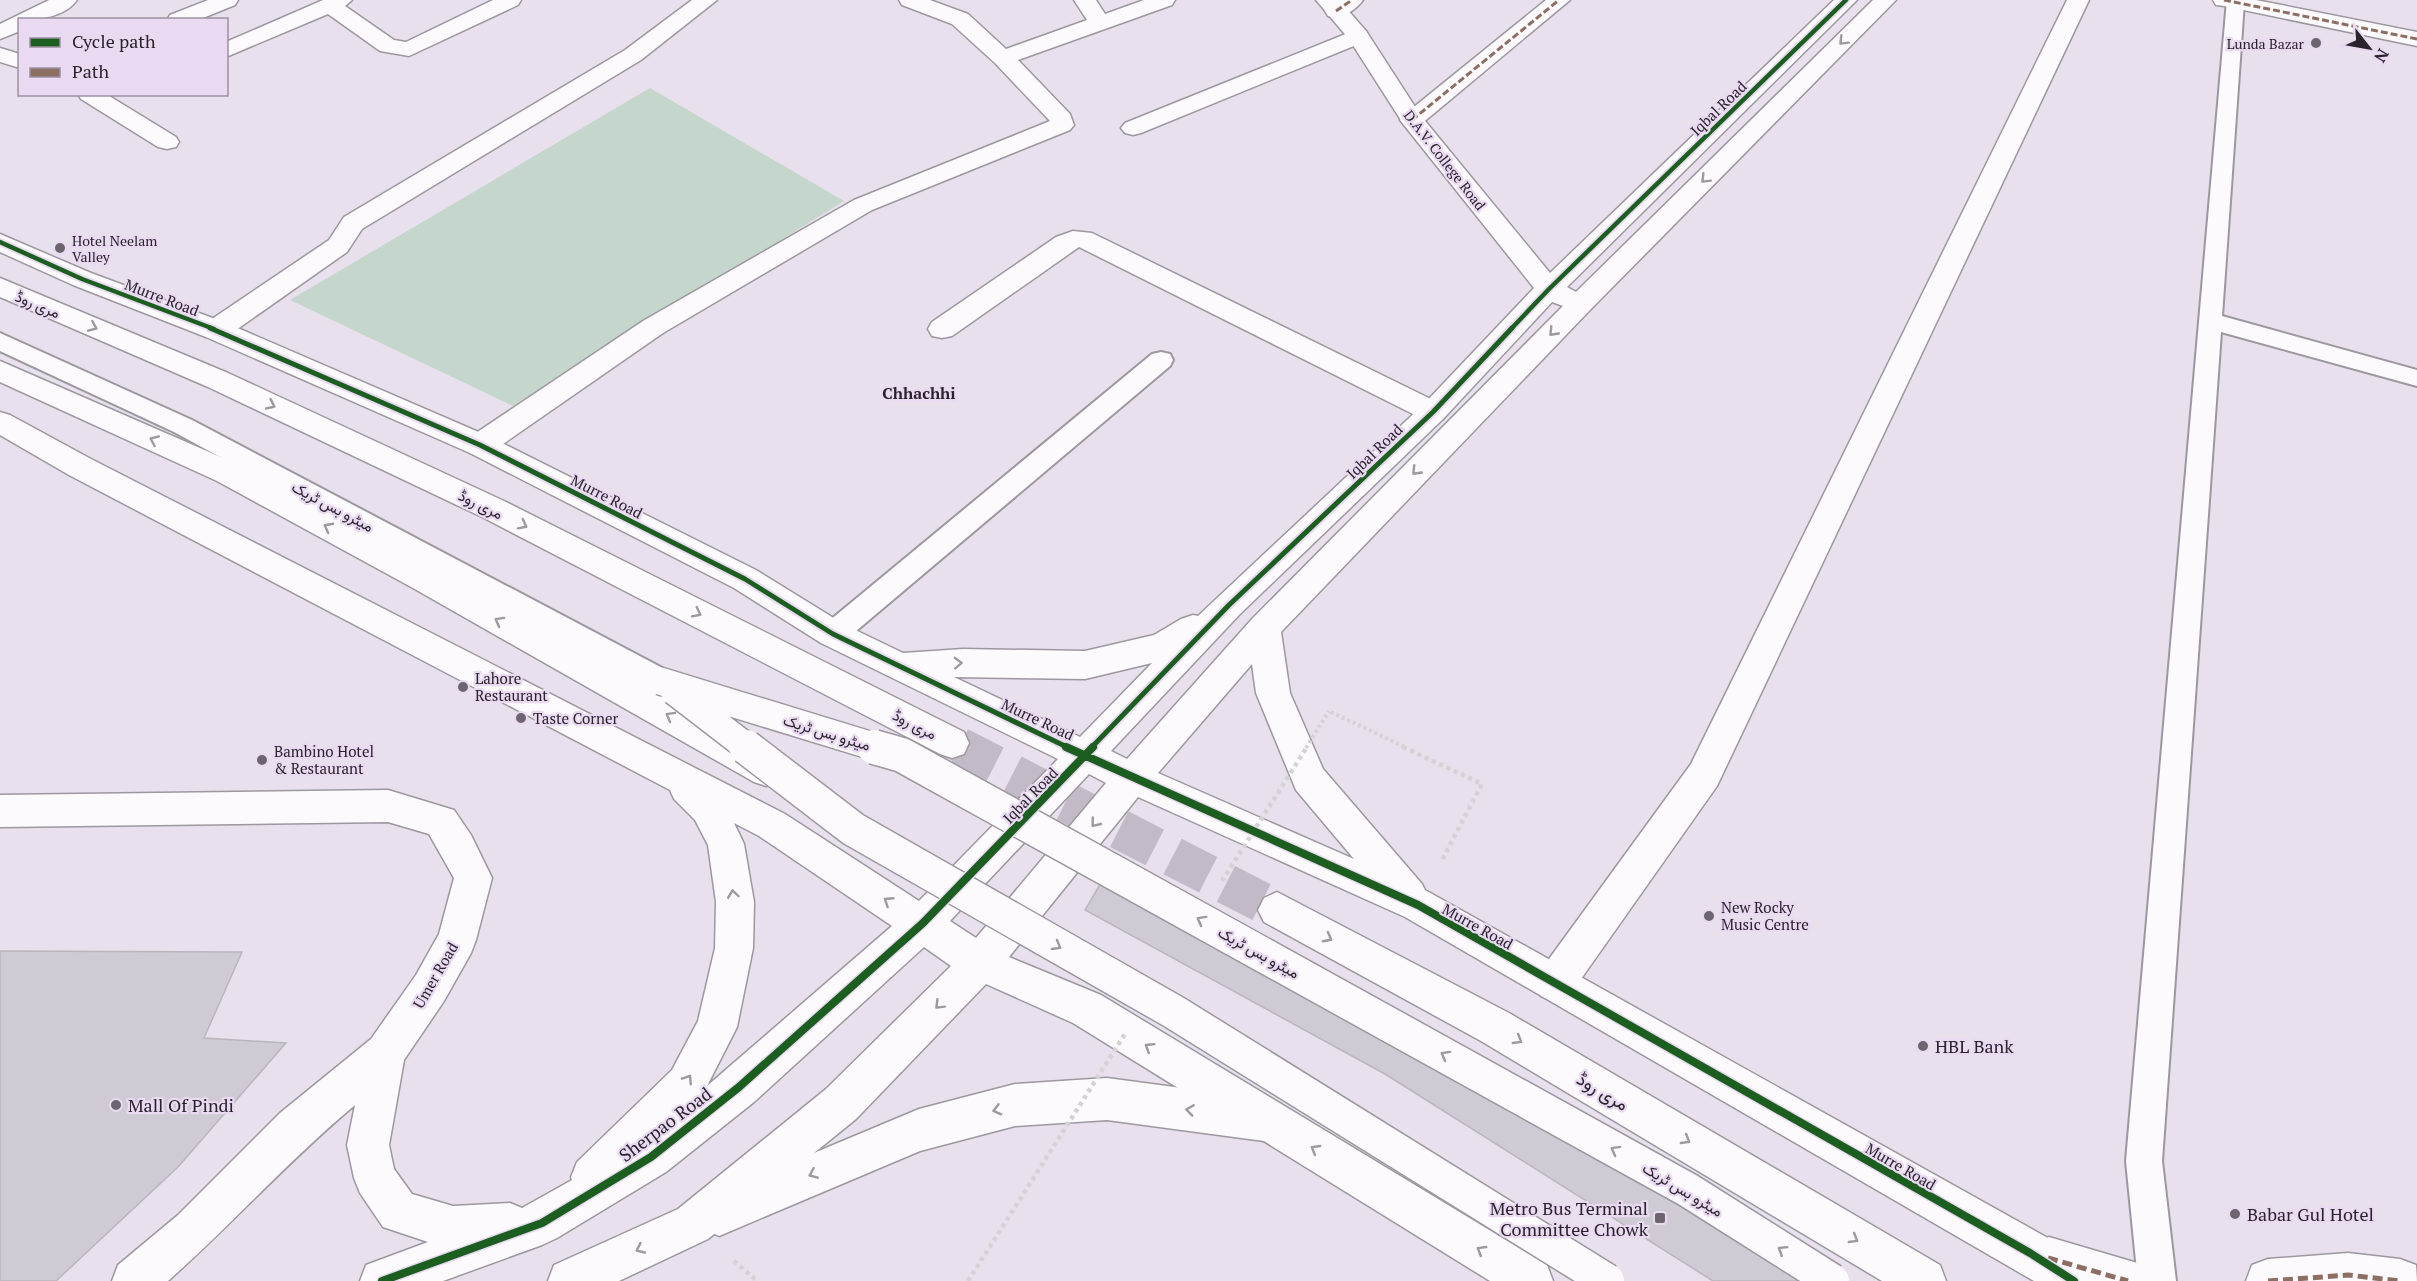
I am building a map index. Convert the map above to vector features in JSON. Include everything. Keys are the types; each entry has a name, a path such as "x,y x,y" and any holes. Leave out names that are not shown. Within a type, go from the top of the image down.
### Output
{"street":[{"path":"30,18 66,0"},
{"path":"183,18 227,0"},
{"path":"228,49 335,2 388,46 409,49 510,0"},
{"path":"216,330 338,246 352,223 633,55 706,0"},
{"path":"480,445 653,327 863,205 1062,125 1062,119 1003,58 960,18 912,0"},
{"path":"1085,0 1100,23"},
{"path":"1003,58 1164,0"},
{"path":"1412,120 1559,0"},
{"name":"Iqbal Road","path":"923,923 1229,605 1433,412 1549,289 1846,0"},
{"path":"693,1224 841,1104 980,963 1132,778 1264,628 1579,305 1885,0"},
{"path":"1555,983 1704,775 2078,0"},
{"path":"2232,1 2417,39"},
{"name":"D.A.V. College Road","path":"1338,4 1412,120 1549,289 1579,305"},
{"path":"0,32 18,24"},
{"path":"1133,128 1358,36"},
{"path":"0,55 18,60"},
{"path":"106,98 168,142"},
{"path":"942,329 1065,243 1073,239 1083,239 1433,412"},
{"name":"Murre Road","path":"0,242 82,279 216,330 480,445 745,579 833,634 900,667 1132,778 1418,905 2030,1253 2074,1281"},
{"name":"مری روڈ","path":"0,288 218,380 482,504 952,742"},
{"path":"0,371 228,473 424,579 849,817"},
{"path":"0,422 80,467 772,825 923,923 980,963 1087,1009 1531,1281"},
{"path":"900,667 963,663 1085,665 1162,647 1229,605"},
{"path":"1264,628 1273,693 1309,779 1418,905"},
{"path":"385,1053 368,1145 375,1178 398,1212 453,1228 542,1223 634,1138 686,1084 717,1027 734,948 735,902 726,844 708,809 673,774"},
{"name":"Umer Road","path":"0,811 388,807 441,821 458,847 473,878 457,940 430,988 385,1053 295,1128 193,1230 134,1281"},
{"name":"مری روڈ","path":"1277,910 1495,1027 1924,1281"},
{"name":"Sherpao Road","path":"382,1281 542,1223 651,1157 739,1087 923,923"},
{"path":"1198,1022 1437,1164 1625,1281"},
{"path":"570,1281 693,1224 920,1130 1015,1105 1107,1099 1269,1120"},
{"path":"2030,1253 2128,1281"},
{"path":"2268,1281 2348,1275 2400,1281"}],"lane":[{"path":"2157,1281 2144,1161 2210,321 2232,1"},
{"path":"2210,321 2417,378"},
{"name":"میٹرو بس ٹریک","path":"0,341 183,426 660,681 853,829 1174,1012 1607,1281"},
{"path":"833,634 1161,360"},
{"name":"میٹرو بس ٹریک","path":"660,681 902,754 1688,1190 1832,1281"}],"path":[{"path":"1329,711 1482,784 1418,905"}],"green space":[{"path":"650,88 844,201 513,406 290,300"}],"building":[{"path":"1106,874 1813,1281 1713,1281 1385,1074 1085,910"},
{"name":"Mall Of Pindi","path":"0,951 242,952 204,1038 286,1043 178,1167 56,1281 0,1281"}],"tunnel":[{"path":"952,743 962,748"},
{"path":"959,747 1277,910"}],"marked path":[{"path":"1336,11 1352,0"},
{"path":"1412,120 1559,0"},
{"path":"2224,0 2417,39"},
{"path":"2048,1258 2128,1281"},
{"path":"2268,1281 2348,1275 2400,1281"}],"cycle path":[{"path":"382,1281 542,1223 651,1157 739,1087 923,923 1229,605 1433,412 1549,289 1846,0"},
{"path":"0,242 82,279 216,330 480,445 745,579 833,634 900,667 1132,778 1418,905 2030,1253 2074,1281"}],"place":[{"name":"Lunda Bazar","path":"2316,43"},
{"name":"Hotel Neelam Valley","path":"60,248"},
{"name":"Lahore Restaurant","path":"463,687"},
{"name":"Taste Corner","path":"521,718"},
{"name":"Bambino Hotel & Restaurant","path":"262,760"},
{"name":"New Rocky Music Centre","path":"1709,916"},
{"name":"HBL Bank","path":"1923,1046"},
{"name":"Mall Of Pindi","path":"116,1105"},
{"name":"Babar Gul Hotel","path":"2235,1214"},
{"name":"Metro Bus Terminal Committee Chowk","path":"1660,1218"}],"district":[{"name":"Chhachhi","path":"919,393"}]}
